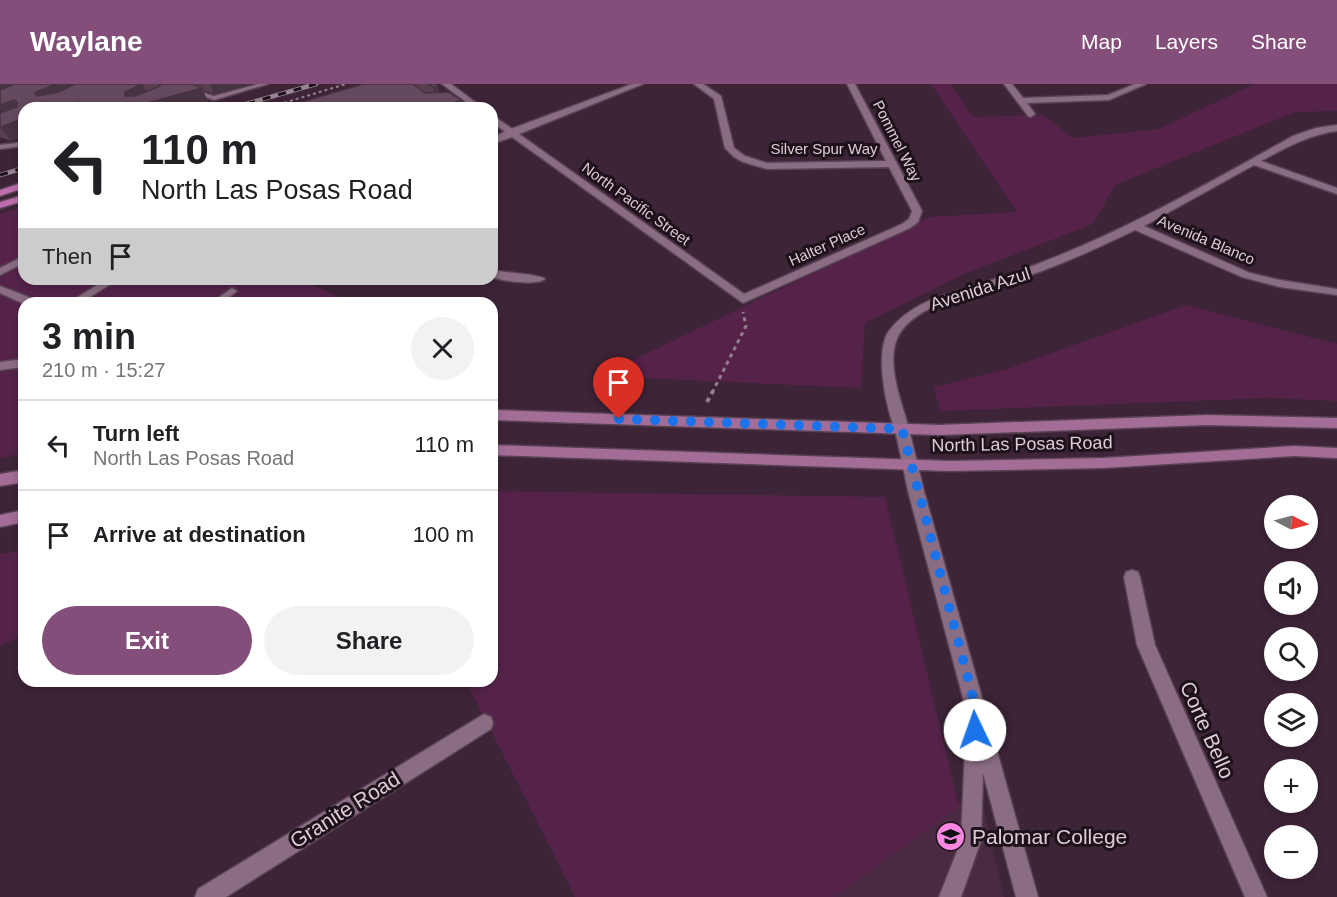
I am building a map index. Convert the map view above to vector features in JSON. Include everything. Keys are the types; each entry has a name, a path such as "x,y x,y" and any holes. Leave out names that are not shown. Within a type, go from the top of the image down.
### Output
{"main road":[{"path":"0,195 18,188"},
{"path":"0,205 18,200"},
{"name":"North Las Posas Road","path":"498,415 974,430 1207,420 1337,423"},
{"name":"North Las Posas Road","path":"498,450 910,465 1104,463 1294,451 1337,453"},
{"path":"0,480 18,477"},
{"path":"0,520 18,517"}],"street":[{"path":"446,84 465,102"},
{"path":"498,138 639,84"},
{"name":"Silver Spur Way","path":"698,84 718,98 730,148 734,153 750,162 767,166 892,164"},
{"name":"Pommel Way","path":"851,84 917,211"},
{"path":"1008,84 1031,114"},
{"path":"1022,101 1109,97 1142,84"},
{"name":"North Pacific Street","path":"498,122 743,299"},
{"name":"Avenida Azul","path":"1028,897 910,465 888,367 891,336 917,310 939,300 1022,275 1073,256 1136,226 1296,138 1337,128"},
{"path":"1254,162 1337,191"},
{"name":"Halter Place","path":"743,299 906,226 914,220 917,211"},
{"name":"Avenida Blanco","path":"1136,226 1217,264 1248,275 1284,285 1337,292"},
{"path":"498,275 539,279"},
{"path":"0,289 18,297"},
{"path":"0,366 18,364"},
{"name":"Corte Bello","path":"1132,577 1146,645 1256,897"},
{"path":"950,897 971,841 976,709"},
{"name":"Granite Road","path":"206,897 484,723"}],"lane":[{"path":"196,84 185,89 214,98 265,84"},
{"path":"0,147 18,145"},
{"path":"0,272 18,262"},
{"path":"83,297 104,285"},
{"path":"227,297 232,291"}],"path":[{"path":"287,102 346,84"},
{"path":"707,402 746,326 746,318 741,308 743,299"}],"shaded area":[{"path":"931,84 950,84 973,117 1044,115 1072,138 1159,129 1254,84 1337,84 1337,111 1295,112 1115,185 1093,224 964,274 865,323 861,388 600,376 929,217 1017,212"},
{"path":"18,208 18,285 312,285 340,297 18,297 18,454 0,458 0,214"},
{"path":"1186,305 1337,344 1337,401 1268,398 940,411 934,387 1007,369"},
{"path":"498,491 885,497 959,807 834,897 575,897 469,687 498,687"},
{"path":"18,551 18,638 0,646 0,554"},
{"name":"Palomar College","path":"979,788 1004,897 830,897 973,792"}],"building":[{"path":"15,84 56,84 36,92 37,96 59,92 75,84 142,84 125,92 125,96 135,96 160,86 160,84 192,84 202,88 151,102 18,102 18,120 1,127 0,113 17,107 17,102 14,100 0,105 0,90"},
{"path":"363,84 413,84 425,93 448,92 462,100 456,102 302,102"}],"railway":[{"path":"253,102 316,84"},
{"path":"0,175 18,170"}],"place":[{"name":"Palomar College","path":"951,837"}],"route":[{"path":"619,419 902,429 916,491 976,709 975,730"}]}
